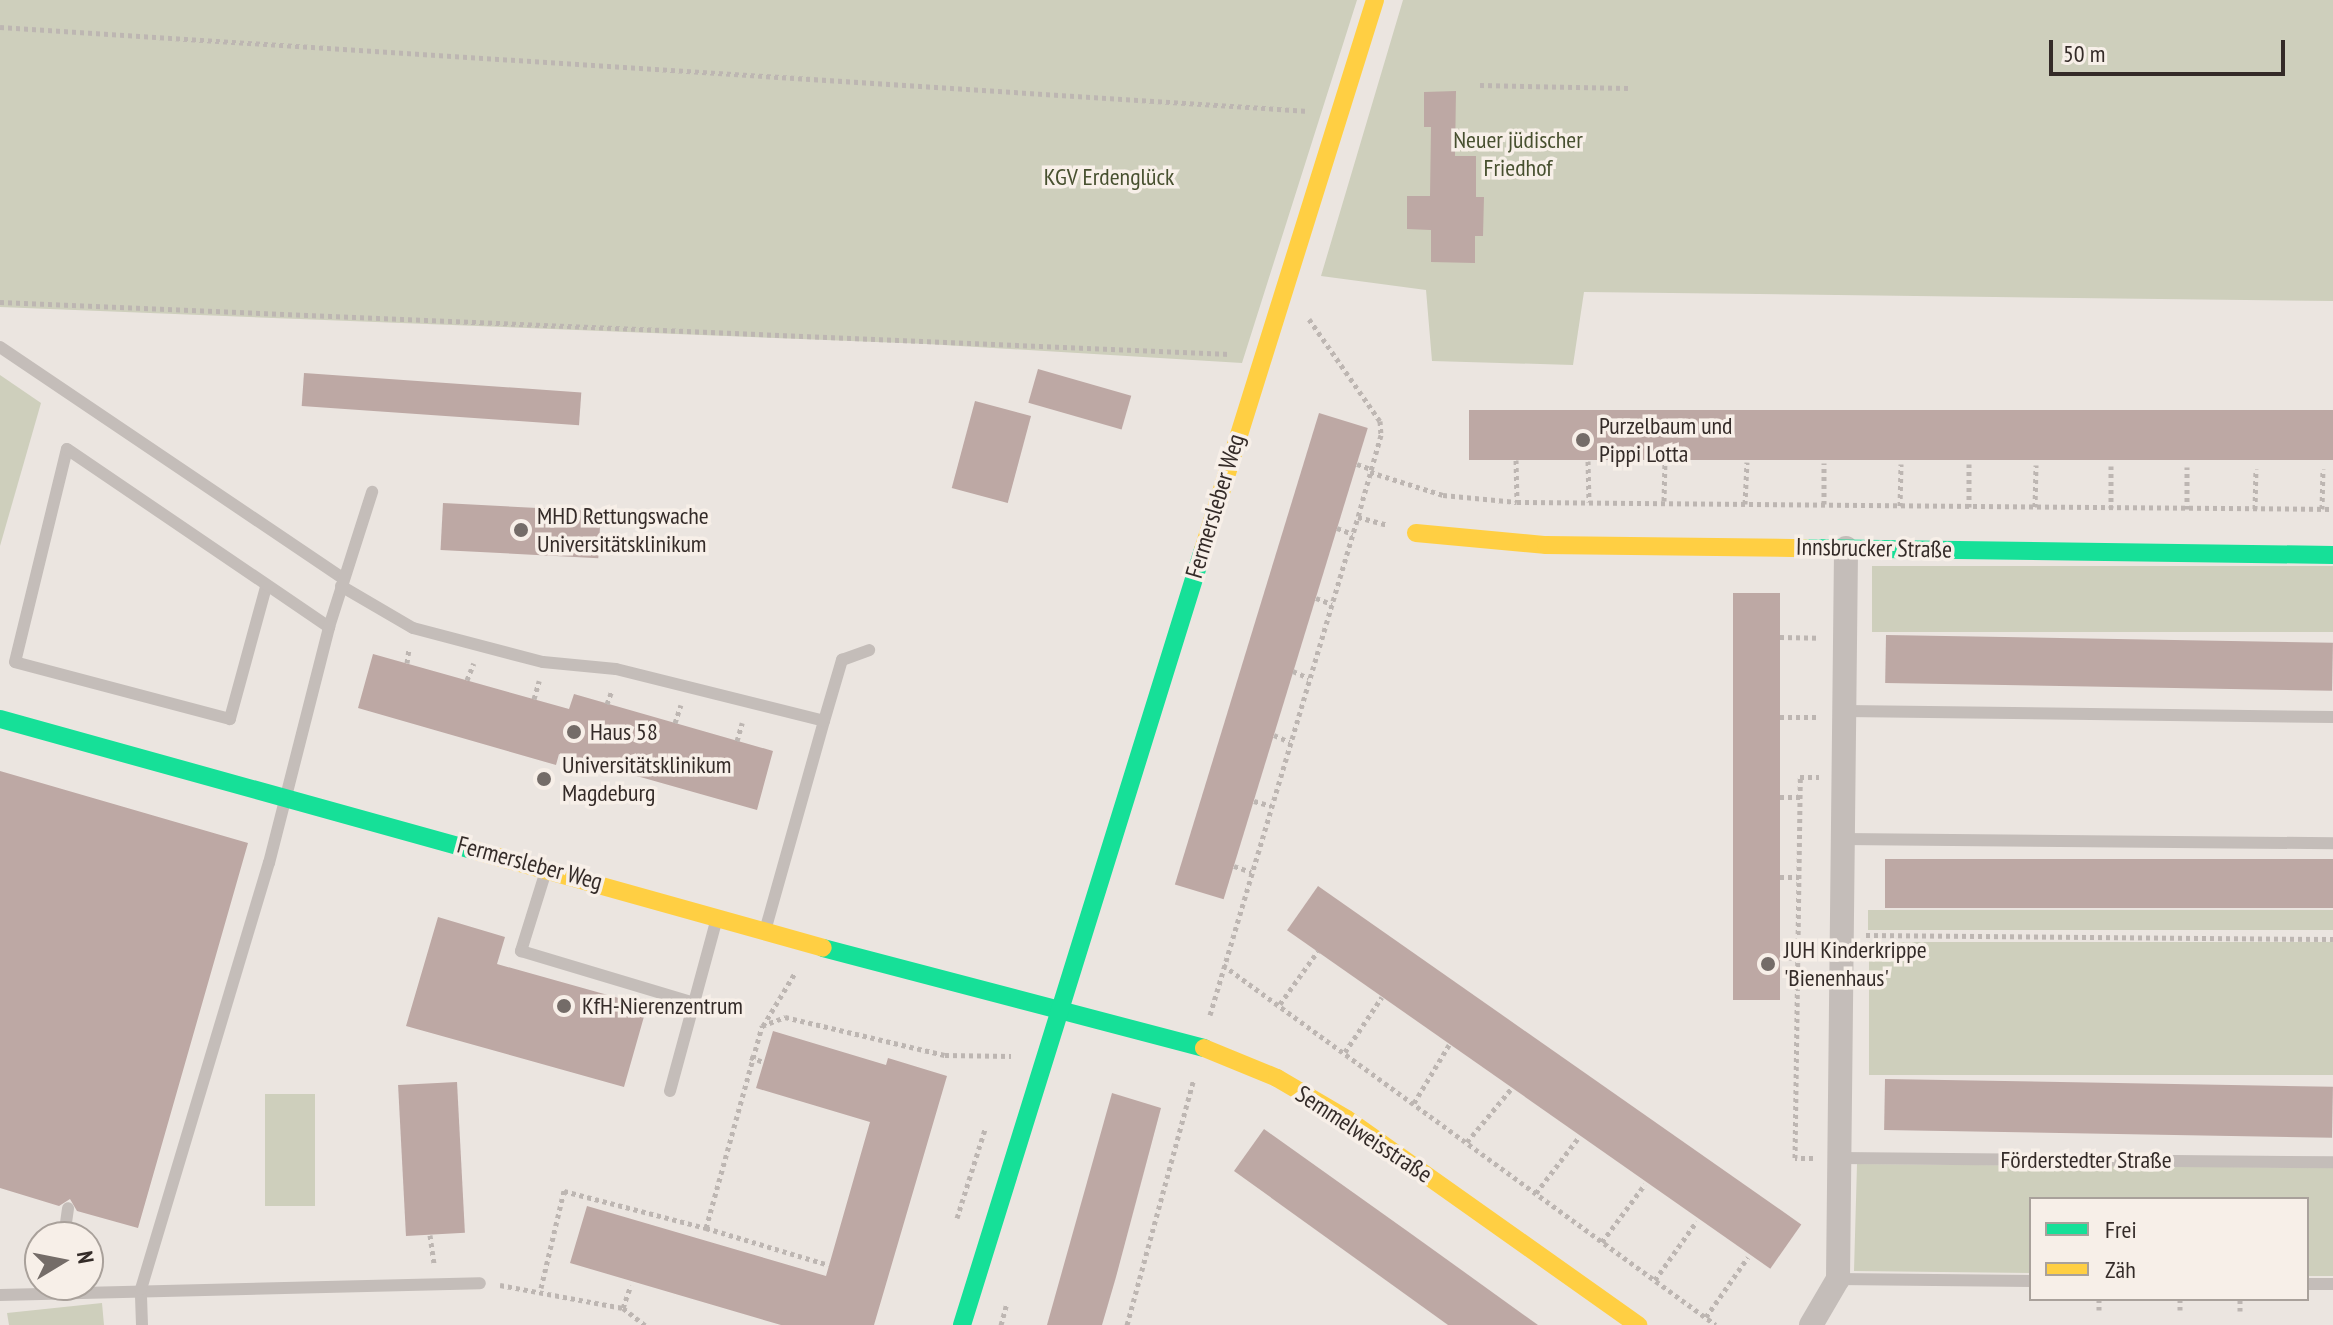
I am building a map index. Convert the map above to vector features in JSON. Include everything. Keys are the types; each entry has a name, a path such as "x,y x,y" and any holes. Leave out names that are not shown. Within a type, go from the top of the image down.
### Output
{"street":[{"name":"Fermersleber Weg","path":"962,1325 1375,0"},
{"name":"Innsbrucker Straße","path":"1416,533 1546,545 2333,555"},
{"path":"1811,1325 1838,1279 1846,548"},
{"name":"Fermersleber Weg","path":"0,719 766,928 1058,1013"},
{"name":"Semmelweisstraße","path":"1058,1013 1112,1021 1202,1047 1277,1078 1347,1119 1638,1325"}],"lane":[{"path":"0,347 413,628 543,662 616,669 824,721"},
{"path":"266,587 230,719 15,662 67,449 329,627"},
{"path":"142,1325 141,1289 286,796 342,582 372,492"},
{"path":"766,928 842,660 869,650"},
{"path":"1845,714 2333,717"},
{"path":"1843,839 2333,843"},
{"path":"547,868 521,951 694,1003"},
{"path":"670,1091 718,915"},
{"name":"Förderstedter Straße","path":"1840,1158 2333,1162"},
{"path":"66,1221 68,1208"},
{"path":"1838,1279 2029,1281"},
{"path":"104,1289 480,1283"},
{"path":"2309,1284 2333,1284"},
{"path":"0,1295 24,1292"}],"path":[{"path":"0,27 1280,110"},
{"path":"1480,85 1628,88"},
{"path":"0,302 1262,356"},
{"path":"1127,1325 1223,965 1358,517 1380,421 1305,314"},
{"path":"1516,460 1517,502"},
{"path":"1588,461 1589,502"},
{"path":"1664,501 1665,461"},
{"path":"1745,504 1747,462"},
{"path":"1824,463 1824,504"},
{"path":"1357,464 1443,495 1517,502 2333,509"},
{"path":"1900,506 1901,464"},
{"path":"1969,464 1969,507"},
{"path":"2035,507 2036,465"},
{"path":"2111,466 2111,508"},
{"path":"2187,467 2187,509"},
{"path":"2255,509 2256,469"},
{"path":"2322,509 2323,469"},
{"path":"1358,517 1416,533"},
{"path":"1337,528 1353,534"},
{"path":"1316,598 1332,604"},
{"path":"1780,637 1846,638"},
{"path":"1293,671 1309,678"},
{"path":"1780,717 1845,714"},
{"path":"1274,735 1290,742"},
{"path":"1840,1158 1795,1158 1800,777 1844,777"},
{"path":"1780,797 1800,797"},
{"path":"1254,801 1271,806"},
{"path":"1234,866 1251,872"},
{"path":"1780,877 1799,877"},
{"path":"1842,935 2333,939"},
{"path":"1280,1004 1318,951"},
{"path":"1780,957 1799,958"},
{"path":"1223,965 1716,1325"},
{"path":"706,1228 750,1057 762,1026 794,973"},
{"path":"1345,1052 1382,997"},
{"path":"762,1026 785,1017 945,1055 1013,1056"},
{"path":"1414,1103 1449,1045"},
{"path":"750,1057 764,1062"},
{"path":"1467,1142 1511,1089"},
{"path":"1536,1193 1579,1137"},
{"path":"1602,1242 1645,1184"},
{"path":"541,1288 564,1191 706,1228 829,1265"},
{"path":"1655,1280 1697,1221"},
{"path":"430,1235 436,1283"},
{"path":"1706,1317 1748,1257"},
{"path":"480,1283 541,1288 623,1308 645,1325"},
{"path":"623,1308 631,1285"},
{"path":"2099,1301 2099,1310"},
{"path":"2180,1301 2180,1310"},
{"path":"2240,1301 2240,1311"}],"green space":[{"name":"KGV Erdenglück","path":"0,0 1357,0 1242,363 927,344 0,307"},
{"name":"Neuer jüdischer Friedhof","path":"1403,0 2333,0 2333,301 1584,292 1573,365 1432,361 1426,290 1321,276"},
{"path":"0,375 41,403 0,546"},
{"path":"1872,566 2333,566 2333,632 1872,632"},
{"path":"1868,910 2333,910 2333,930 1868,930"},
{"path":"1869,942 2333,942 2333,1075 1869,1075"},
{"path":"265,1094 315,1094 315,1206 265,1206"},
{"path":"1857,1164 2333,1168 2333,1276 2309,1276 2309,1197 2029,1197 2029,1273 1854,1271"},
{"path":"102,1303 104,1325 9,1325 7,1313"}],"building":[{"path":"1456,91 1455,156 1476,156 1476,197 1484,197 1483,236 1475,236 1475,263 1431,262 1431,230 1407,229 1407,196 1430,196 1431,127 1424,127 1424,92"},
{"path":"1038,369 1131,396 1122,429 1028,403"},
{"path":"304,373 581,392 579,425 302,406"},
{"path":"975,401 1031,416 1008,503 952,488"},
{"path":"1469,410 2333,410 2333,460 1469,460"},
{"path":"1319,413 1368,428 1224,899 1175,884"},
{"name":"MHD Rettungswache Universitätsklinikum","path":"443,503 601,511 598,558 441,550"},
{"path":"1733,593 1780,593 1780,1000 1733,1000"},
{"path":"1886,635 2333,643 2332,691 1885,683"},
{"name":"Haus 58","path":"373,654 569,709 574,694 773,751 757,810 559,754 556,765 358,708"},
{"path":"0,771 248,843 138,1228 77,1211 70,1199 59,1206 0,1188"},
{"path":"1885,859 2333,859 2333,908 1885,908"},
{"path":"1318,886 1801,1224 1770,1269 1287,930"},
{"path":"438,917 505,937 497,964 647,1006 624,1087 406,1026"},
{"path":"773,1031 886,1065 888,1058 947,1076 874,1325 781,1325 570,1263 587,1206 826,1276 870,1122 756,1088"},
{"path":"1885,1079 2333,1087 2332,1138 1884,1130"},
{"path":"457,1082 465,1233 406,1236 398,1085"},
{"path":"1112,1093 1161,1108 1116,1277 1102,1325 1047,1325"},
{"path":"1264,1129 1538,1325 1448,1325 1234,1171"}],"traffic: fast":[{"path":"1806,548 2333,555"},
{"path":"962,1325 1203,550"},
{"path":"0,719 473,850"},
{"path":"823,948 1204,1048"}],"traffic: slow":[{"path":"1203,550 1375,0"},
{"path":"1416,533 1546,545 1806,548"},
{"path":"473,850 823,948"},
{"path":"1204,1048 1277,1078 1347,1119 1638,1325"}],"place":[{"name":"Purzelbaum und Pippi Lotta","path":"1583,440"},
{"name":"MHD Rettungswache Universitätsklinikum","path":"521,530"},
{"name":"Haus 58","path":"574,732"},
{"name":"Universitätsklinikum Magdeburg","path":"544,779"},
{"name":"JUH Kinderkrippe 'Bienenhaus'","path":"1768,964"},
{"name":"KfH-Nierenzentrum","path":"564,1006"}]}
